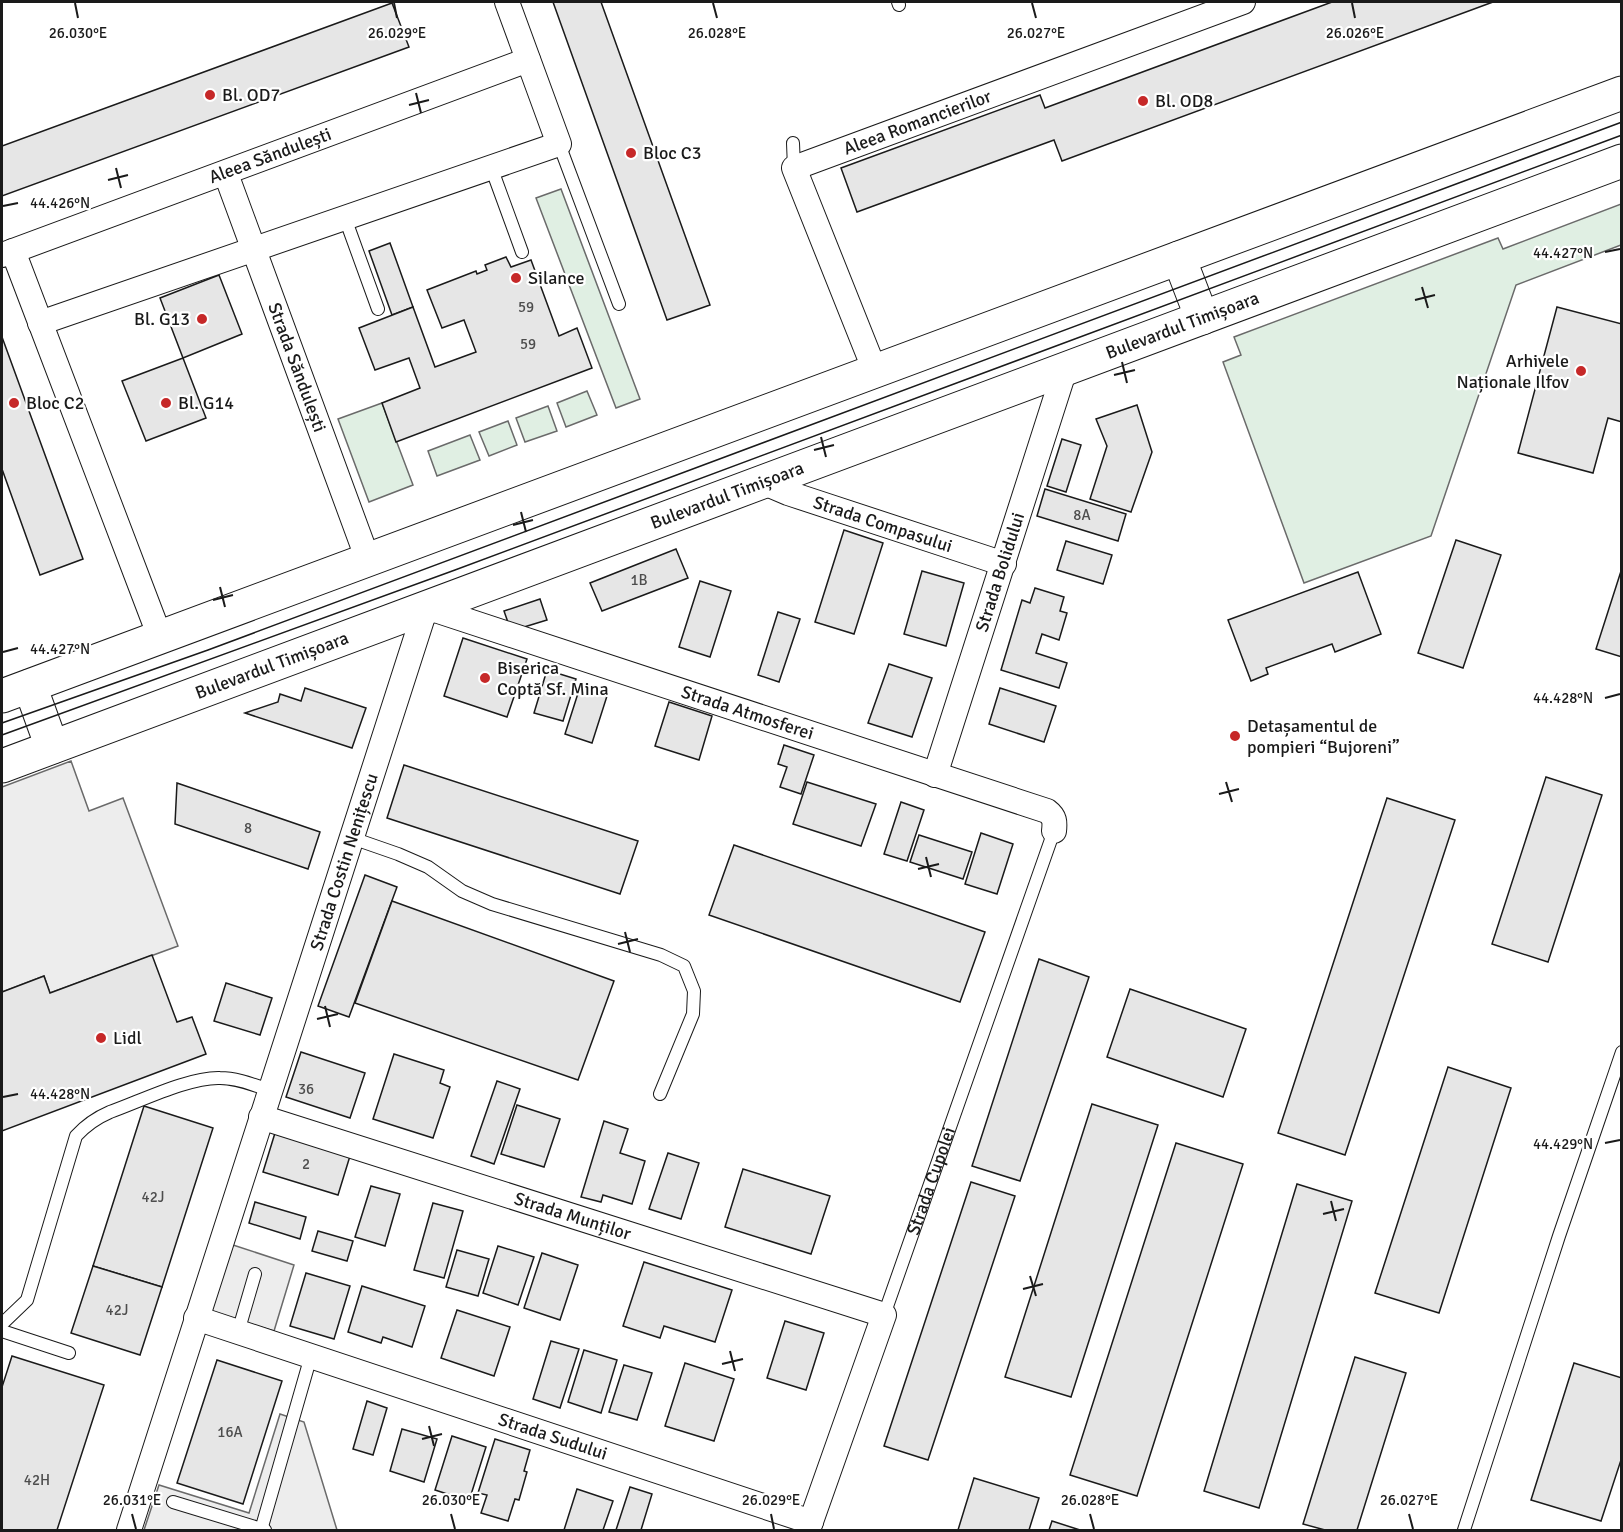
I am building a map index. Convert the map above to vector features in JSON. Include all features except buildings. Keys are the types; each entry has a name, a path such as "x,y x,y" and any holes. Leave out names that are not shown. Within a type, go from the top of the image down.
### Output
{"main road":[{"path":"52,747 16,691 1622,93"},
{"name":"Bulevardul Timișoara","path":"2,765 1622,161"},
{"path":"1179,258 1202,318"}],"street":[{"path":"40,322 559,144 507,2"},
{"name":"Aleea Romancierilor","path":"794,168 1243,2"},
{"name":"Aleea Săndulești","path":"160,637 40,322 7,253 226,174 528,60"},
{"path":"794,168 875,371"},
{"name":"Strada Săndulești","path":"226,174 368,560"},
{"name":"Strada Bolidului","path":"935,775 1065,369"},
{"name":"Strada Compasului","path":"762,482 788,493 1004,564"},
{"name":"Strada Atmosferei","path":"426,607 1047,811 1053,815 1054,831"},
{"name":"Strada Costin Nenițescu","path":"129,1530 426,607"},
{"name":"Strada Munților","path":"261,1117 885,1315"},
{"name":"Strada Cupolei","path":"810,1526 885,1315"},
{"name":"Strada Sudului","path":"196,1318 810,1526"}],"lane":[{"path":"793,143 794,168"},
{"path":"559,144 619,304"},
{"path":"491,167 522,252"},
{"path":"345,218 378,309"},
{"name":"Strada Cupolei","path":"885,1315 1054,831"},
{"path":"352,838 428,867 462,891 492,904 661,955 684,966 694,991 693,1014 660,1094"},
{"path":"1464,1530 1559,1236 1622,1052"},
{"path":"2,1324 27,1300 76,1136 85,1127 110,1112 195,1081 219,1077 234,1079 269,1090"},
{"path":"238,1332 255,1274"},
{"path":"2,1331 69,1353"},
{"path":"173,1503 262,1530 304,1354"}],"green space":[{"path":"561,189 640,399 616,408 536,198"},
{"path":"1621,204 1621,245 1516,285 1431,536 1304,583 1223,362 1241,355 1234,337 1498,238 1503,249"},
{"path":"587,391 597,415 566,427 557,403"},
{"path":"382,403 413,485 369,502 338,419"},
{"path":"548,406 557,431 525,442 516,418"},
{"path":"508,421 517,445 489,456 479,432"},
{"path":"470,435 480,460 437,476 428,451"}],"shaded area":[{"path":"71,761 89,811 123,798 178,946 50,993 44,976 2,992 2,787"},
{"path":"230,1244 294,1265 274,1331 210,1312"},
{"path":"280,1414 304,1422 337,1530 144,1530 159,1485 249,1513"}],"tram line":[{"path":"2,723 208,650 1622,122"},
{"path":"2,735 455,570 1622,135"}],"place":[{"name":"Bl. OD7","path":"210,95"},
{"name":"Bl. OD8","path":"1143,101"},
{"name":"Bloc C3","path":"631,153"},
{"name":"Silance","path":"516,278"},
{"name":"Bl. G13","path":"202,319"},
{"name":"Arhivele Naționale Ilfov","path":"1581,371"},
{"name":"Bloc C2","path":"14,403"},
{"name":"Bl. G14","path":"166,403"},
{"name":"Biserica Coptă Sf. Mina","path":"485,678"},
{"name":"Detașamentul de pompieri “Bujoreni”","path":"1235,736"},
{"name":"Lidl","path":"101,1038"}]}
